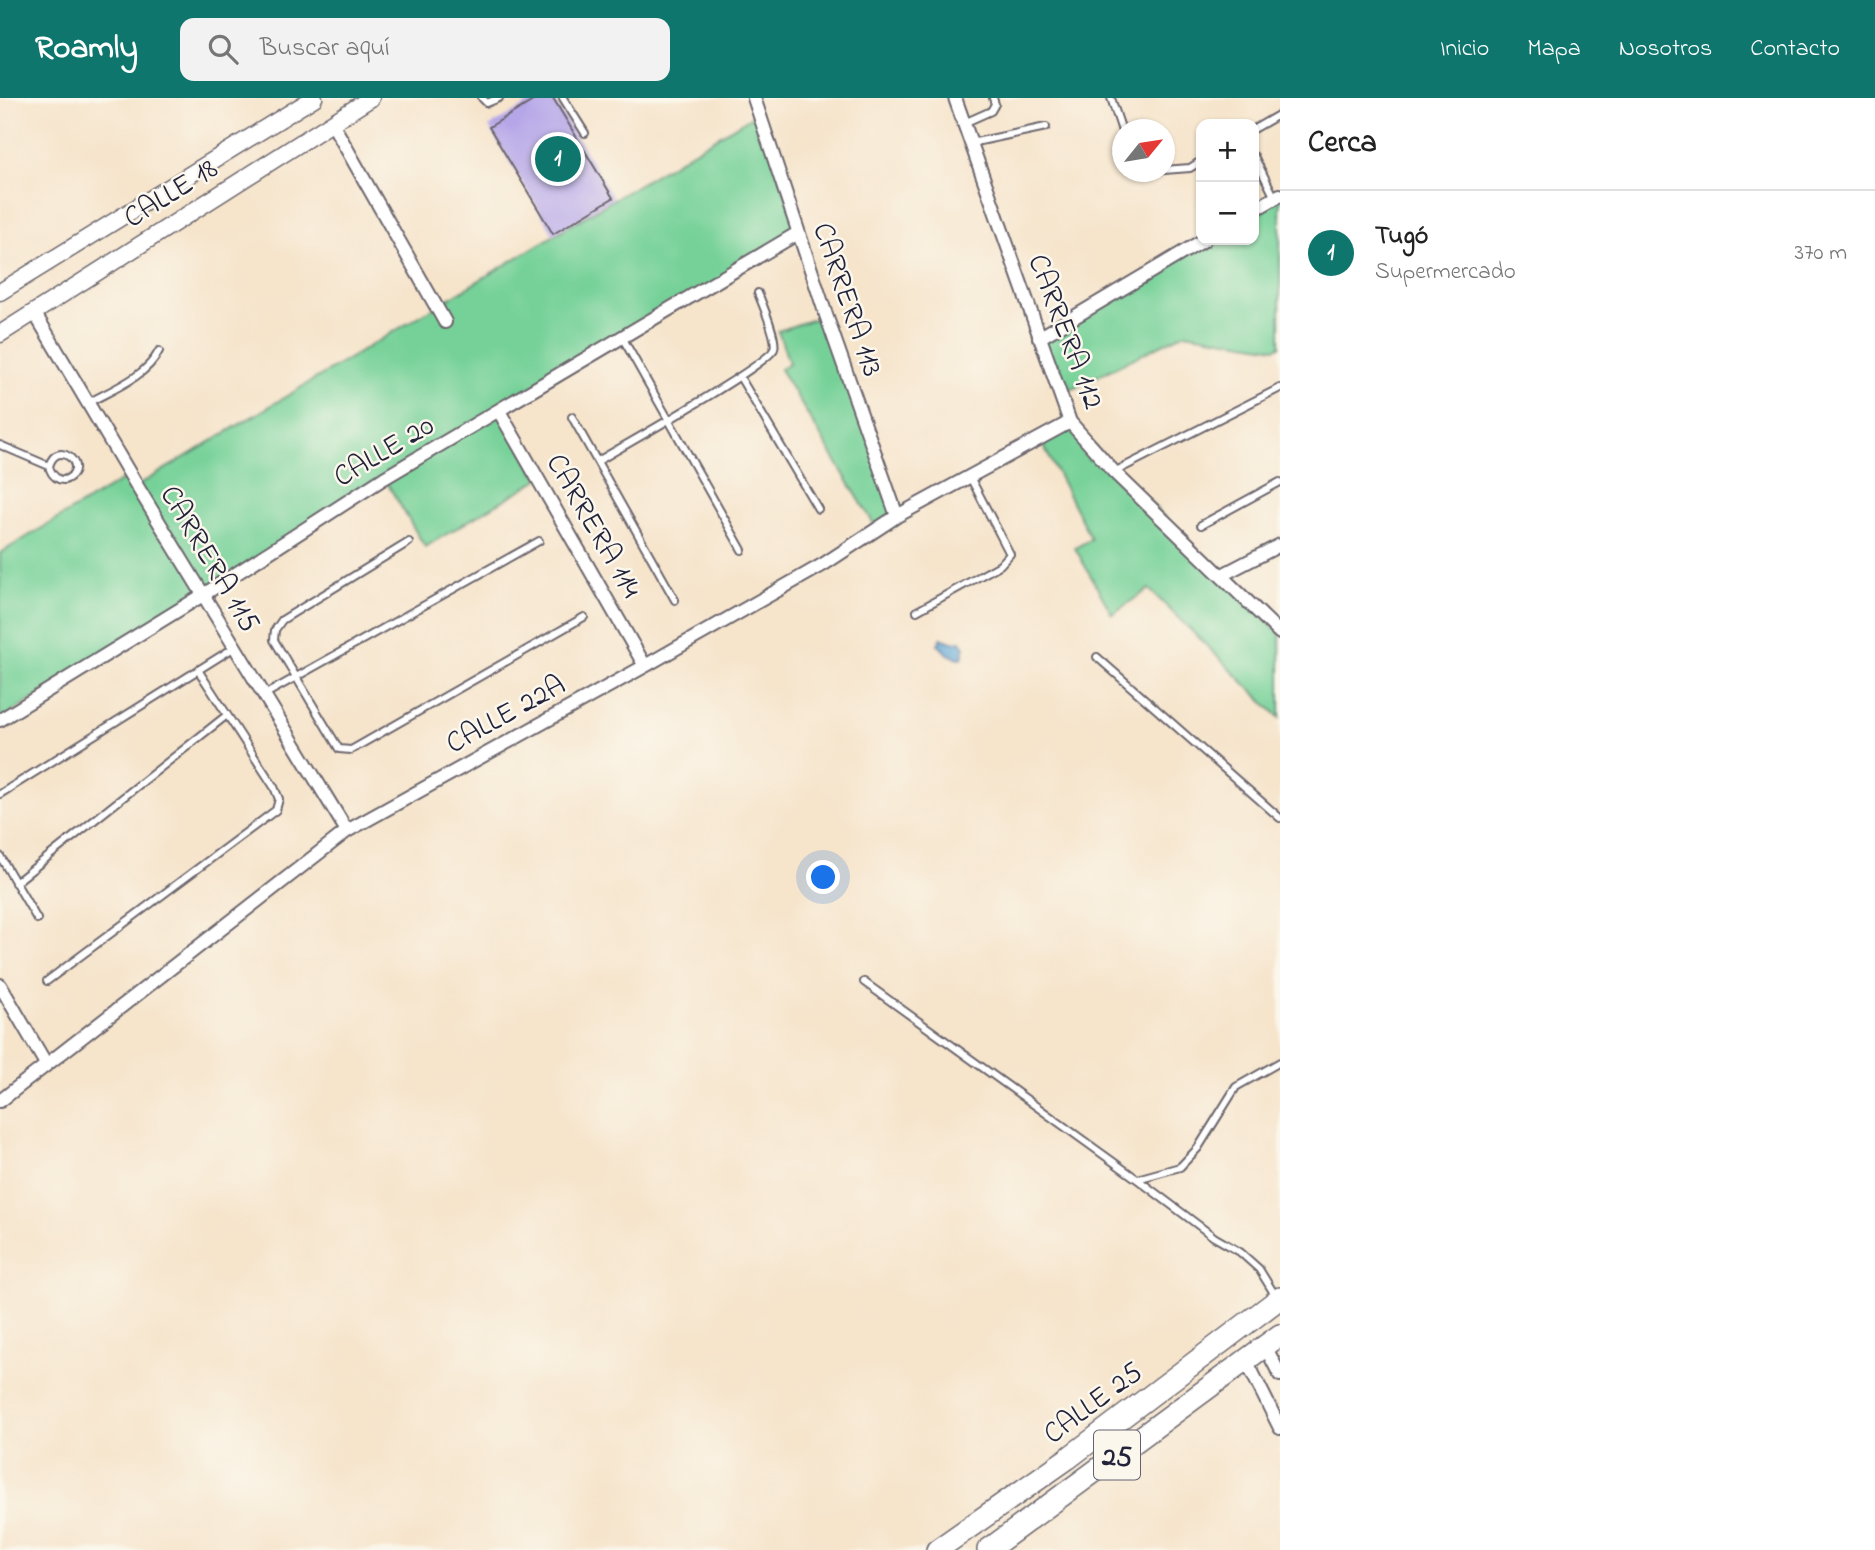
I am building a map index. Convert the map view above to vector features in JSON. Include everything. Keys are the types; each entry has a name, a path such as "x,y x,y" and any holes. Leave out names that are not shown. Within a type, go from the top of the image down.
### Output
{"highway":[{"name":"CALLE 25","path":"937,1550 1068,1459 1279,1299"},
{"name":"CALLE 25","path":"988,1550 1273,1340"}],"main road":[{"name":"CALLE 18","path":"0,292 314,98"},
{"name":"CALLE 18","path":"0,334 371,98"}],"street":[{"name":"CARRERA 113","path":"754,98 897,516"},
{"name":"CARRERA 112","path":"955,98 1070,422 1114,472 1280,633"},
{"path":"332,123 445,322"},
{"path":"1259,207 1277,196"},
{"name":"CALLE 20","path":"0,720 384,478 798,233"},
{"path":"1039,338 1196,245"},
{"name":"CARRERA 115","path":"34,312 347,831"},
{"name":"CARRERA 114","path":"499,411 645,666"},
{"name":"CALLE 22A","path":"0,1101 347,831 824,564 897,516 1070,422"},
{"path":"1222,575 1280,545"},
{"path":"0,985 46,1064"},
{"path":"1273,1340 1280,1375"},
{"path":"1246,1360 1280,1428"}],"lane":[{"path":"482,98 487,103 499,98"},
{"path":"562,98 584,133"},
{"path":"964,123 991,111 995,104 993,98"},
{"path":"1111,98 1118,119"},
{"path":"1259,126 1280,114"},
{"path":"971,143 1046,127"},
{"path":"1175,169 1190,168 1196,164"},
{"path":"1259,165 1277,196"},
{"path":"598,461 740,377 774,349 775,342 758,293"},
{"path":"622,337 743,550"},
{"path":"88,403 141,373 159,351"},
{"path":"740,377 818,509"},
{"path":"1114,472 1280,388"},
{"path":"572,417 675,600"},
{"path":"0,445 49,466"},
{"path":"57,454 71,457 75,463 70,477 63,480 51,473 49,466 51,459 57,454"},
{"path":"917,611 1000,565 1010,554 970,477"},
{"path":"1201,525 1280,482"},
{"path":"264,695 539,541"},
{"path":"409,542 282,620 275,630 274,640 337,747 345,751 584,617"},
{"path":"0,794 235,647"},
{"path":"1097,657 1280,818"},
{"path":"47,981 276,810 279,799 274,787 198,670"},
{"path":"15,883 227,715"},
{"path":"0,856 37,919"},
{"path":"864,982 1213,1237 1240,1252 1259,1269 1279,1299"},
{"path":"1137,1179 1180,1167 1198,1148 1236,1087 1280,1062"}],"green space":[{"path":"759,112 798,233 500,411 539,479 425,547 384,478 0,720 0,553 131,475 137,486"},
{"path":"1280,195 1280,346 1275,348 1185,333 1059,395 1039,338 1196,245 1259,245 1259,207"},
{"path":"826,315 897,516 877,529 780,369 789,363 778,331"},
{"path":"1070,422 1280,633 1280,718 1149,589 1112,614 1075,548 1091,539 1040,439"}],"water":[{"path":"941,638 952,642 961,641 965,647 962,658 951,656 943,650 938,644"}],"building":[{"path":"538,98 553,98 613,198 553,234 489,127"}],"place":[{"name":"Tugó","path":"558,159"}]}
